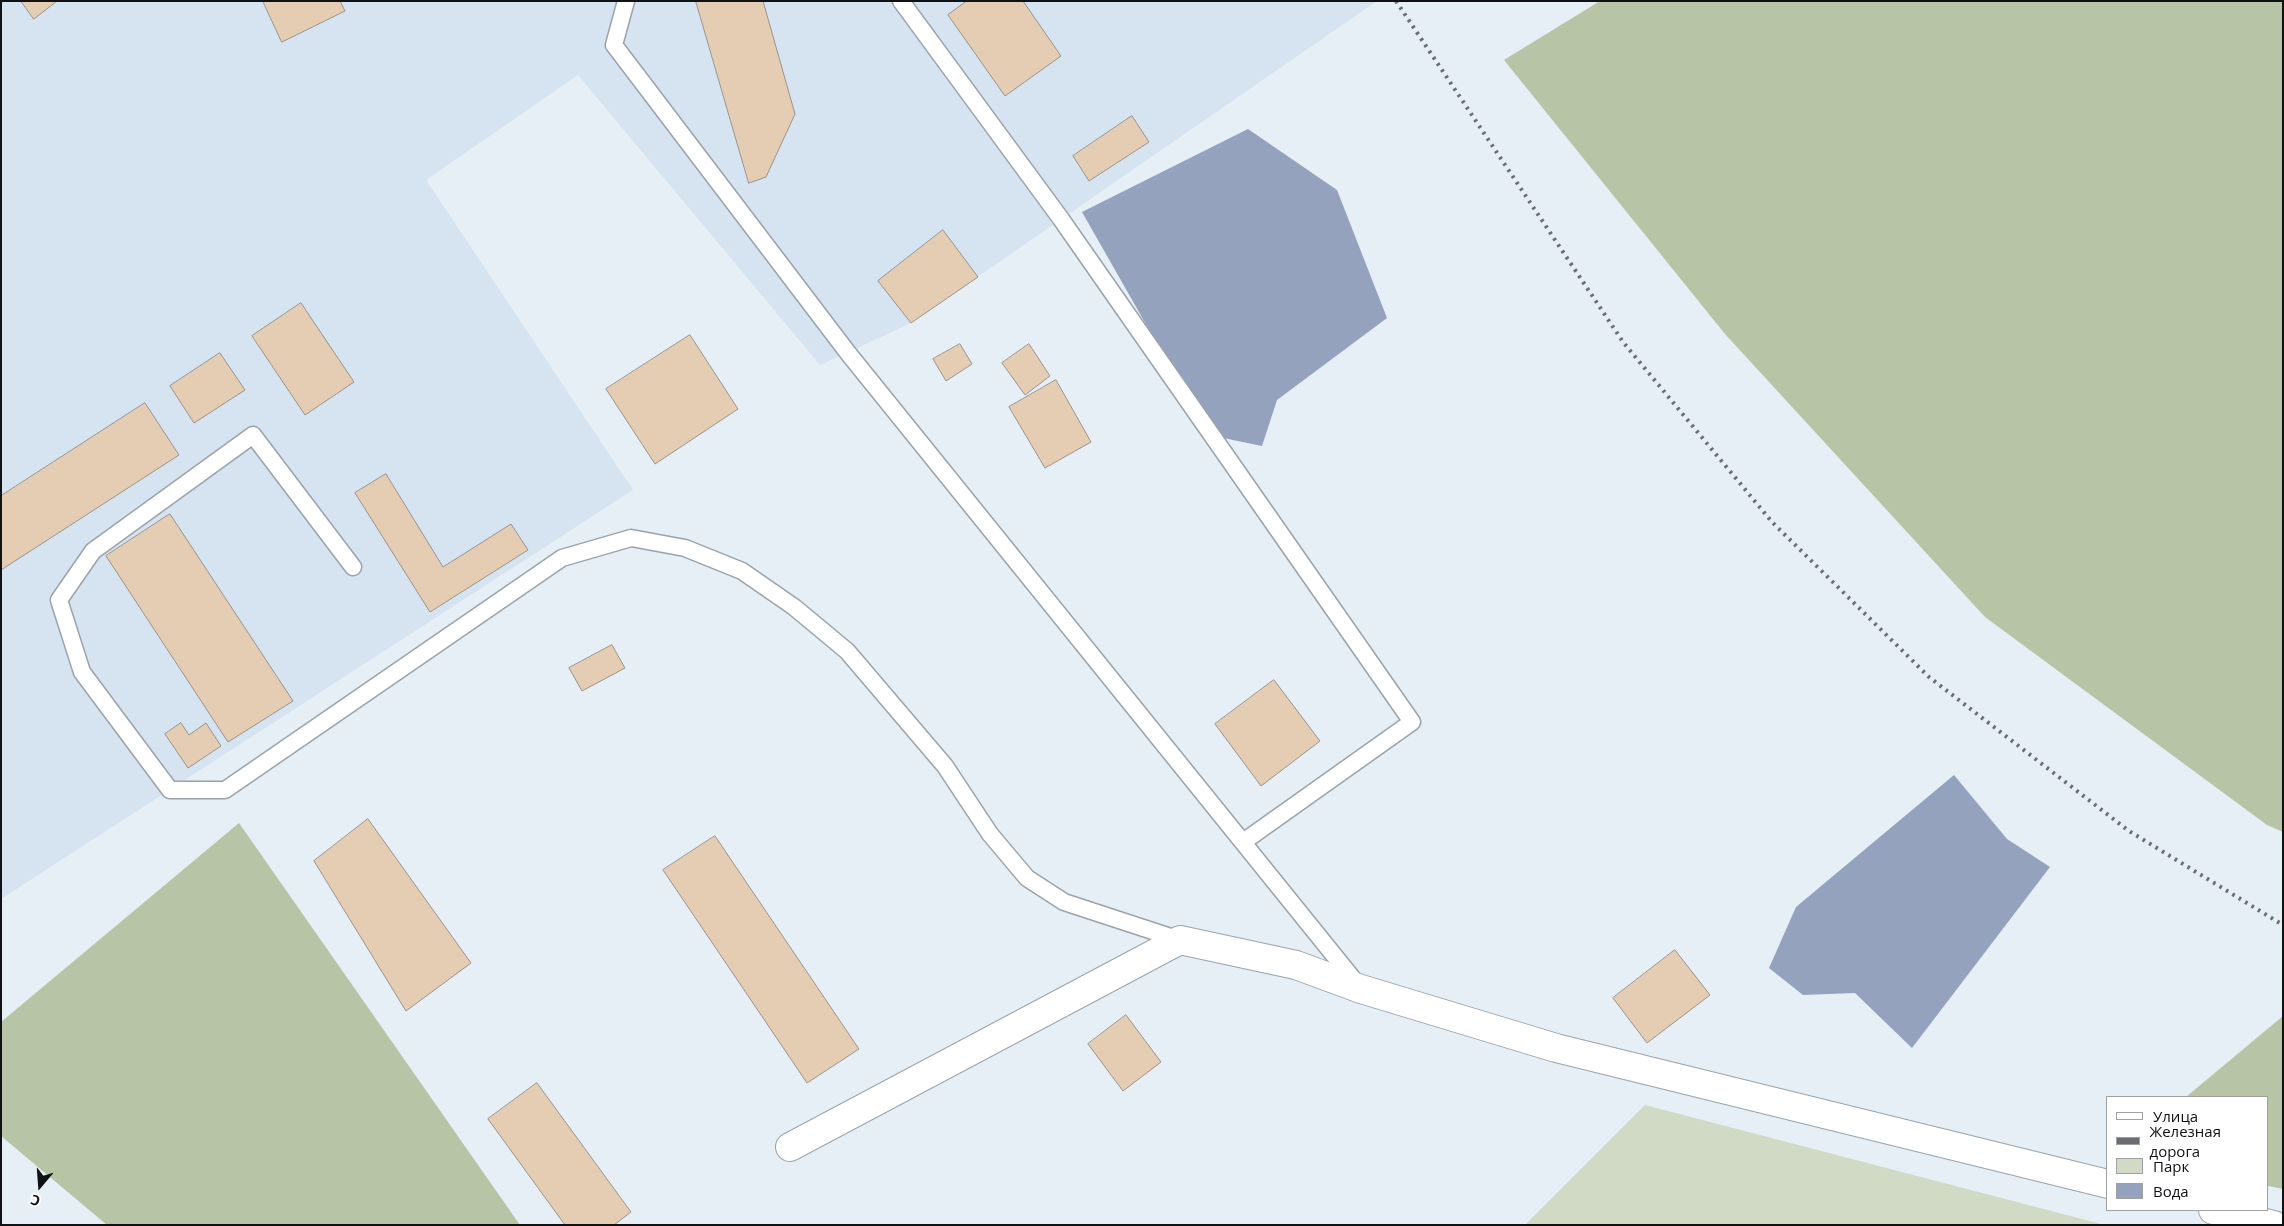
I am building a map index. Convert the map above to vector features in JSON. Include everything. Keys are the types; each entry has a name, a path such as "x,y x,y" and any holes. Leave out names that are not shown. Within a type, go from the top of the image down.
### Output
{"street":[{"path":"790,1147 1180,940 1296,965 1362,989 1556,1048 2106,1184"},
{"path":"2217,1211 2274,1225"}],"lane":[{"path":"626,1 614,45 848,353 1362,989"},
{"path":"901,1 1061,219 1412,722 1243,842"},
{"path":"353,567 253,435 93,551 59,600 82,672 170,790 225,790 562,558 631,538 685,548 742,571 794,607 847,651 945,766 990,834 1027,878 1064,902 1180,940"}],"shaded area":[{"path":"1,1 1377,1 911,323 820,365 578,75 426,180 633,490 1,899"}],"green space":[{"path":"1600,1 2283,1 2283,832 2267,825 1985,617 1725,334 1504,60"},
{"path":"239,823 520,1225 107,1225 1,1136 1,1022"},
{"path":"2283,1016 2283,1189 2269,1186 2269,1096 2187,1096"},
{"path":"1645,1105 2105,1225 1525,1225"}],"water":[{"path":"1248,129 1337,190 1387,318 1277,400 1262,446 1209,435 1082,212"},
{"path":"1954,775 2007,839 2050,867 1912,1048 1855,993 1803,995 1769,968 1796,907"}],"building":[{"path":"21,1 57,1 34,19"},
{"path":"263,1 340,1 345,11 282,42"},
{"path":"696,1 763,1 795,114 766,177 749,183"},
{"path":"967,1 1023,1 1061,56 1005,96 948,15"},
{"path":"1132,116 1149,142 1089,181 1073,156"},
{"path":"943,230 978,277 911,323 878,281"},
{"path":"301,303 354,382 305,415 252,336"},
{"path":"690,335 738,409 655,464 606,389"},
{"path":"960,344 972,364 946,381 933,359"},
{"path":"1029,344 1050,376 1025,395 1002,363"},
{"path":"220,353 245,390 194,423 170,386"},
{"path":"1056,380 1091,442 1045,468 1009,407"},
{"path":"145,403 179,455 1,570 1,496"},
{"path":"386,474 443,567 511,524 528,550 430,612 355,493"},
{"path":"170,514 293,701 228,742 106,556"},
{"path":"612,645 625,668 582,691 569,668"},
{"path":"1274,680 1320,741 1261,786 1215,724"},
{"path":"181,723 189,735 206,723 221,746 188,768 165,734"},
{"path":"368,819 471,963 406,1011 314,861"},
{"path":"715,836 859,1049 807,1083 663,870"},
{"path":"1675,950 1710,995 1647,1043 1613,998"},
{"path":"1126,1015 1161,1062 1123,1091 1088,1044"},
{"path":"537,1083 631,1212 614,1225 565,1225 488,1119"}],"railway":[{"path":"1396,1 1623,342 1772,522 1929,677 2129,831 2283,925"}]}
